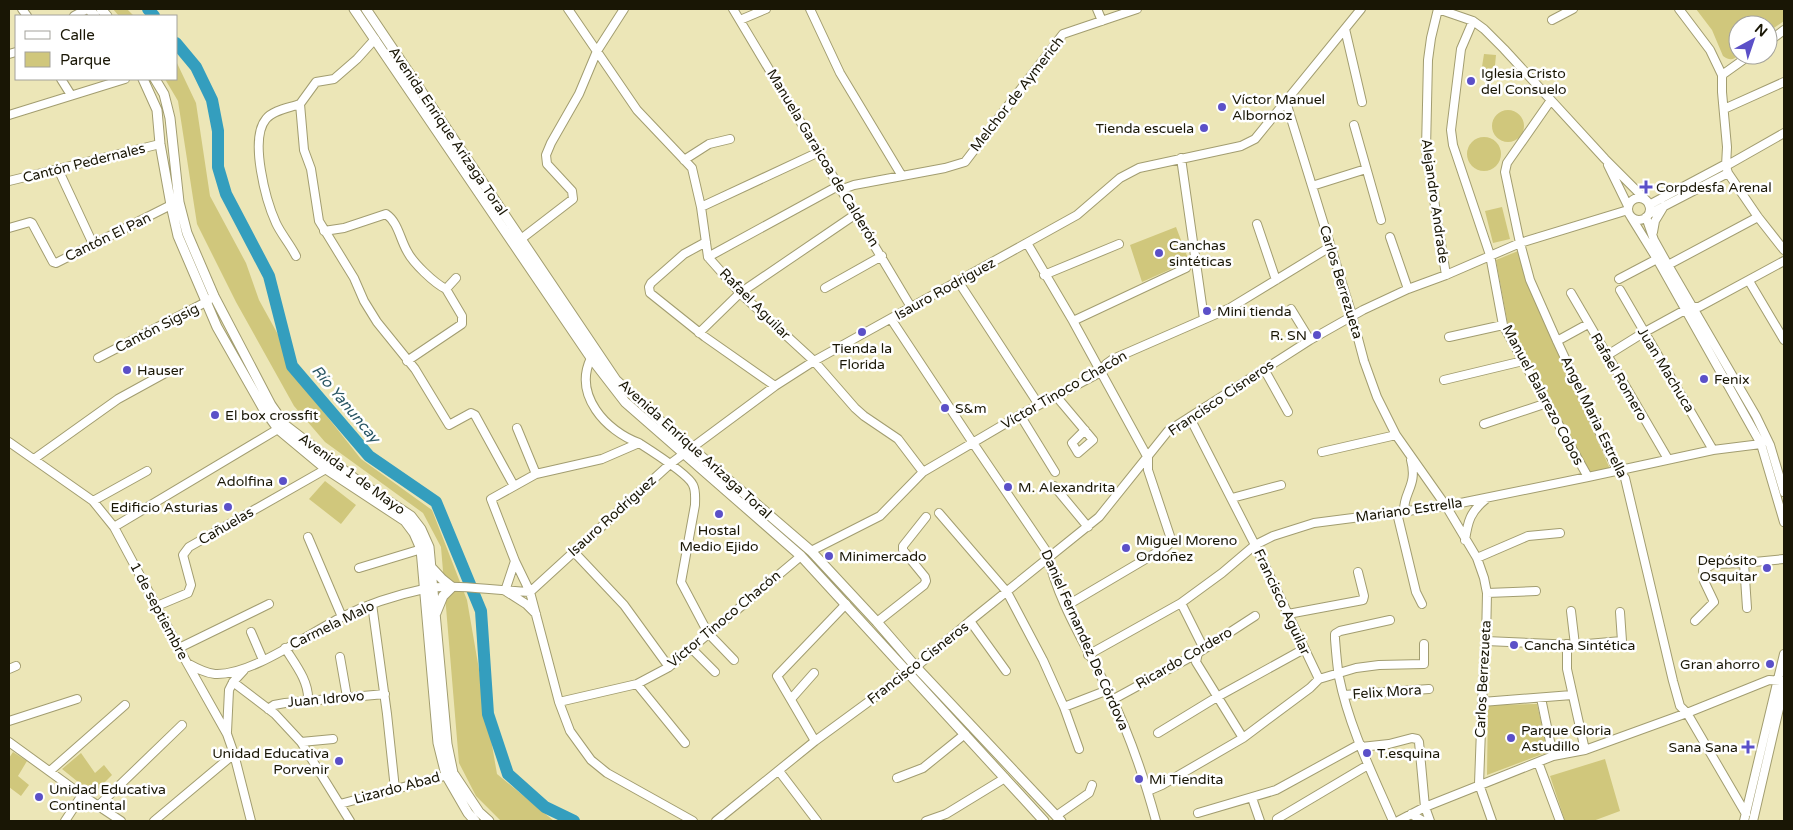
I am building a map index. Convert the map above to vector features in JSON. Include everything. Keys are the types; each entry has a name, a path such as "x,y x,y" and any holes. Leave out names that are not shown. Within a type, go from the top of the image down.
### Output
{"main road":[{"name":"Avenida Enrique Arízaga Toral","path":"354,9 591,358 625,402 801,556 1058,818"},
{"name":"Avenida Enrique Arízaga Toral","path":"366,9 616,380 811,551 878,622 912,670 965,734 1044,821"},
{"name":"Avenida 1 de Mayo","path":"143,80 157,110 160,144 178,236 217,327 263,408 278,429 330,466 358,481 411,516 421,529 430,566 428,589 435,616 450,774 479,812 490,821"},
{"name":"Avenida 1 de Mayo","path":"156,80 164,94 170,118 179,202 187,233 214,296 271,404 285,425 330,466"},
{"name":"Avenida 1 de Mayo","path":"425,548 438,743 468,813 475,821"},
{"path":"430,566 442,579 453,587 443,596 435,616"}],"street":[{"path":"76,15 88,9"},
{"name":"Rafael Aguilar","path":"568,9 637,110 692,168 701,208 708,257 740,294 814,361 843,396 864,416 898,438 923,472"},
{"path":"521,239 573,199 572,191 547,164 546,155 579,94 597,51 624,9"},
{"name":"Manuela Garaicoa de Calderón","path":"733,9 839,188 882,256 911,308"},
{"path":"740,20 766,9"},
{"path":"810,9 840,73 902,176"},
{"path":"1097,9 1102,21"},
{"name":"Melchor de Aymerich","path":"708,257 839,188 945,168 964,162 1063,34 1137,9"},
{"name":"Isauro Rodríguez","path":"530,592 670,464 775,386 814,361 1077,215 1127,175 1139,168 1249,143 1286,102 1361,9"},
{"path":"1438,9 1473,21 1504,49 1648,203 1648,216 1654,240 1761,444 1784,522"},
{"name":"Alejandro Andrade","path":"1438,9 1428,60 1425,135 1446,274"},
{"path":"1552,20 1573,9"},
{"path":"1679,9 1710,50 1722,75 1727,167 1758,216 1784,250"},
{"name":"Manuel Balarezo Cobos","path":"1473,21 1461,49 1451,130 1453,145 1490,256 1503,325 1588,477"},
{"path":"1345,29 1362,102"},
{"path":"296,256 276,223 263,182 258,150 258,135 265,120 272,114 300,104 316,82 334,78 357,59 374,38"},
{"path":"1722,75 1736,65"},
{"path":"62,80 71,95"},
{"path":"9,115 122,80"},
{"path":"1724,109 1784,82"},
{"name":"Angel Maria Estrella","path":"1551,100 1507,163 1505,172 1520,243 1530,280 1557,341 1617,470 1626,480 1680,706 1687,713 1735,796 1745,818"},
{"name":"Carlos Berrezueta","path":"1286,102 1364,361 1377,397 1396,435 1446,506 1477,558 1484,578 1487,593 1486,641 1479,784 1492,821"},
{"path":"300,104 304,150 312,169 319,221 324,231 354,278 364,301 377,322 415,369 449,426 469,414 475,415 514,486"},
{"path":"1354,125 1381,220"},
{"path":"1629,211 1638,220 1648,216 1784,132"},
{"path":"684,160 709,144 730,139"},
{"name":"Cantón Pedernales","path":"9,181 160,144"},
{"path":"701,208 819,152"},
{"path":"1181,158 1204,319"},
{"path":"1605,159 1629,211 1657,259 1756,416 1770,445 1784,492"},
{"path":"1648,203 1727,167"},
{"path":"58,169 93,244"},
{"path":"1312,186 1366,169"},
{"path":"1629,211 1631,201 1636,198 1641,198 1648,203"},
{"path":"1654,240 1654,224 1665,205"},
{"name":"Cantón El Pan","path":"9,228 32,223 53,262 56,263 171,206"},
{"name":"Francisco Cisneros","path":"716,821 816,741 912,670 1100,517 1168,431 1310,340 1352,316 1408,289 1520,243 1629,211"},
{"path":"324,231 344,228 386,214 395,225 411,258 446,289 462,316 462,324 407,361"},
{"path":"699,333 740,294 856,214"},
{"path":"1668,265 1758,216"},
{"path":"1257,224 1276,280"},
{"path":"1390,237 1408,289"},
{"path":"706,242 684,254 651,283 649,287 650,293 699,333 775,386"},
{"path":"1027,243 1148,458 1148,470 1170,536 1170,543 1166,547 1066,606"},
{"path":"1044,275 1118,244"},
{"name":"Víctor Tinoco Chacón","path":"811,551 880,516 923,472 1039,405 1101,372 1113,359 1230,308 1330,248"},
{"path":"825,288 882,256"},
{"path":"1619,278 1657,259"},
{"path":"1606,356 1643,333 1689,309 1699,307 1784,261"},
{"path":"1072,321 1186,268"},
{"path":"446,289 456,278"},
{"path":"958,281 1039,405"},
{"path":"1749,281 1784,340"},
{"name":"Juan Machuca","path":"1620,290 1643,333 1713,450"},
{"name":"Rafael Romero","path":"1571,293 1606,356 1668,459"},
{"name":"Cantón Sigsig","path":"98,358 206,302 214,296"},
{"path":"1291,309 1310,340"},
{"name":"Daniel Fernandez De Córdova","path":"892,319 1047,552 1066,606 1088,655 1108,690 1138,761 1156,821"},
{"path":"1557,341 1588,324"},
{"path":"1448,337 1503,325"},
{"path":"591,358 586,368 586,393 595,409 619,433 640,443 670,464 693,484 696,494 695,505 680,578 708,633 734,660"},
{"path":"1444,380 1523,361"},
{"path":"1264,369 1288,412"},
{"path":"34,459 118,399 169,370"},
{"path":"1056,396 1084,430"},
{"path":"1484,424 1547,403"},
{"path":"1020,416 1055,472"},
{"name":"Francisco Aguilar","path":"1190,418 1232,498 1319,679"},
{"path":"518,428 536,474"},
{"path":"114,527 278,429"},
{"path":"1322,452 1396,435"},
{"name":"1 de septiembre","path":"9,442 93,501 114,527 227,734 251,821"},
{"path":"640,443 602,459 536,474 491,500 515,561 530,592 559,702 570,731 591,760 607,773 693,821"},
{"name":"Mariano Estrella","path":"1088,655 1181,604 1255,545 1273,536 1314,523 1446,506 1713,450 1761,444"},
{"name":"Carlos Berrezueta","path":"1400,512 1413,481 1413,468 1410,456"},
{"name":"Cañuelas","path":"157,606 188,593 191,585 184,555 189,548 330,466"},
{"path":"93,501 148,471"},
{"path":"1232,498 1281,485"},
{"path":"1054,486 1088,527"},
{"path":"1465,540 1468,522 1475,508 1488,498"},
{"path":"1400,512 1416,592 1422,604"},
{"path":"939,513 1007,592 1043,660 1079,749"},
{"path":"878,622 924,585 926,581 925,577 903,550 903,546 926,517"},
{"path":"1477,558 1528,536 1560,533"},
{"path":"308,537 342,617"},
{"path":"360,568 425,548"},
{"path":"574,552 624,605 670,666"},
{"name":"Víctor Tinoco Chacón","path":"559,702 637,684 670,666 801,556"},
{"path":"1695,621 1714,602 1704,581 1703,570 1713,564 1744,564 1784,559"},
{"path":"515,561 506,591 526,604 536,615"},
{"path":"1744,564 1747,608"},
{"path":"1288,614 1362,600 1364,596 1358,572"},
{"name":"Carmela Malo","path":"187,663 202,671 216,674 244,670 342,617 372,604 428,589 453,587 530,592"},
{"path":"1487,593 1536,591"},
{"path":"179,648 269,604"},
{"path":"372,604 385,694 395,789"},
{"path":"816,741 777,676 846,604"},
{"path":"1181,604 1201,651 1196,662 1243,738"},
{"path":"1571,612 1571,645 1567,669 1585,750"},
{"path":"1486,641 1571,645 1622,641 1620,612"},
{"name":"Ricardo Cordero","path":"1112,700 1201,651 1255,616"},
{"path":"1390,620 1340,631 1335,634 1339,674 1344,695 1360,745 1392,821"},
{"path":"970,621 1006,671"},
{"path":"251,632 263,660"},
{"path":"1148,791 1162,785 1243,738 1304,693 1319,679 1356,668 1424,664 1424,644"},
{"path":"285,648 302,675 308,693 308,700"},
{"path":"692,648 715,672"},
{"path":"1158,732 1304,649"},
{"path":"1753,821 1755,793 1781,680 1784,654"},
{"path":"340,657 346,697"},
{"name":"Carmela Malo","path":"227,734 228,690 244,670"},
{"path":"791,699 814,673"},
{"path":"1398,821 1424,807 1552,756 1585,750 1687,713 1769,680 1781,680"},
{"path":"233,682 268,708 301,742 350,821"},
{"path":"637,684 685,743"},
{"path":"1745,818 1755,793 1784,687"},
{"name":"Felix Mora","path":"1344,695 1429,689"},
{"path":"1064,708 1108,690"},
{"name":"Juan Idrovo","path":"268,708 274,705 308,700 385,694"},
{"path":"1482,702 1572,695"},
{"path":"1541,698 1552,756"},
{"path":"9,722 77,699"},
{"path":"50,771 125,705"},
{"path":"98,806 182,724"},
{"path":"897,778 923,768 965,734"},
{"path":"1198,813 1276,790 1360,745 1389,744 1412,738 1417,739 1419,742 1424,807 1430,821"},
{"path":"301,742 334,739"},
{"path":"9,742 98,806 111,819 121,821"},
{"path":"154,821 234,754"},
{"path":"1538,762 1560,821"},
{"path":"1276,819 1368,765"},
{"path":"779,771 817,821"},
{"name":"Lizardo Abad","path":"340,804 450,774"},
{"path":"926,821 946,814 1005,778"},
{"path":"1058,818 1089,793 1092,785"},
{"path":"1735,796 1755,793"},
{"path":"65,821 82,795"},
{"path":"1252,798 1260,821"},
{"path":"1410,814 1423,821"}],"green space":[{"path":"113,9 127,9 133,15 118,15"},
{"path":"1696,9 1784,9 1784,21 1778,25 1778,15 1728,15 1728,58 1723,56 1712,30"},
{"path":"1484,54 1496,55 1494,75 1481,73"},
{"path":"178,65 196,103 210,196 246,263 259,300 314,400 361,459 432,510 467,600 497,774 554,821 501,821 476,796 459,763 441,547 423,513 325,442 294,406 236,302 197,224 178,101 166,80 178,80"},
{"path":"1508,110 1514,111 1519,115 1523,120 1523,132 1519,137 1514,141 1508,142 1502,141 1497,137 1493,132 1492,126 1493,120 1497,115 1502,111"},
{"path":"1484,137 1496,142 1501,154 1496,166 1484,171 1472,166 1467,154 1472,142"},
{"path":"1502,207 1510,239 1493,243 1485,211"},
{"name":"Canchas sintéticas","path":"1176,227 1189,261 1142,282 1130,245"},
{"path":"1518,251 1526,278 1610,469 1593,474 1588,473 1508,325 1496,260"},
{"path":"325,481 356,505 341,524 309,499"},
{"path":"1537,704 1548,752 1487,775 1488,705"},
{"path":"13,752 27,761 18,776 29,785 21,796 9,787 9,758"},
{"path":"81,753 95,773 104,765 112,775 93,794 62,769"},
{"path":"1605,759 1620,811 1593,821 1565,821 1550,776"}],"waterway":[{"name":"Río Yanuncay","path":"148,9 153,15"},
{"name":"Río Yanuncay","path":"178,45 196,67 212,100 218,131 218,167 226,194 269,276 292,366 369,456 436,502 481,611 488,714 508,774 545,807 574,821"}],"place":[{"name":"Iglesia Cristo del Consuelo","path":"1471,81"},
{"name":"Víctor Manuel Albornoz","path":"1222,107"},
{"name":"Tienda escuela","path":"1204,128"},
{"name":"Corpdesfa Arenal","path":"1646,187"},
{"name":"Canchas sintéticas","path":"1159,253"},
{"name":"Mini tienda","path":"1207,311"},
{"name":"Tienda la Florida","path":"862,332"},
{"name":"R. SN","path":"1317,335"},
{"name":"Hauser","path":"127,370"},
{"name":"Fenix","path":"1704,379"},
{"name":"S&m","path":"945,408"},
{"name":"El box crossfit","path":"215,415"},
{"name":"Adolfina","path":"283,481"},
{"name":"M. Alexandrita","path":"1008,487"},
{"name":"Edificio Asturias","path":"228,507"},
{"name":"Hostal Medio Ejido","path":"719,514"},
{"name":"Miguel Moreno Ordoñez","path":"1126,548"},
{"name":"Minimercado","path":"829,556"},
{"name":"Depósito Osquitar","path":"1767,568"},
{"name":"Cancha Sintética","path":"1514,645"},
{"name":"Gran ahorro","path":"1770,664"},
{"name":"Parque Gloria Astudillo","path":"1511,738"},
{"name":"Sana Sana","path":"1748,747"},
{"name":"T.esquina","path":"1367,753"},
{"name":"Unidad Educativa Porvenir","path":"339,761"},
{"name":"Mi Tiendita","path":"1139,779"},
{"name":"Unidad Educativa Continental","path":"39,797"}]}
